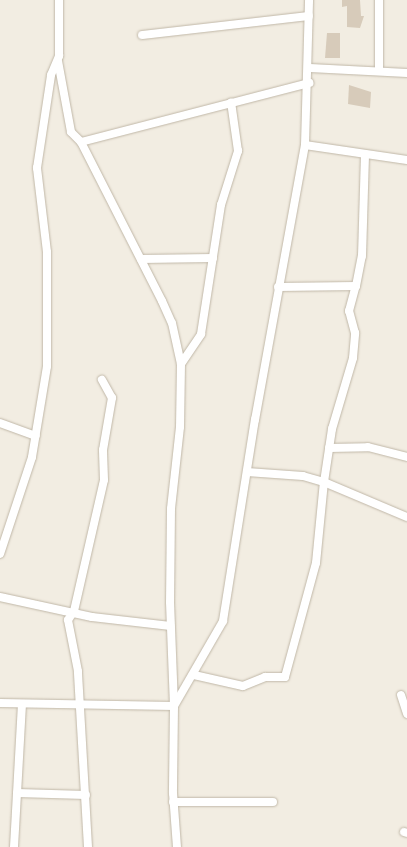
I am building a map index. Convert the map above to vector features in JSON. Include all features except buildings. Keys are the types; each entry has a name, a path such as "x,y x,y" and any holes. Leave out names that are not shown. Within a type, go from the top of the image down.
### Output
{"street":[{"path":"59,0 58,61 70,127 81,142 172,323 181,364 180,426 171,509 170,626 174,706 173,802 177,847"},
{"path":"174,706 194,675 227,611 247,472 278,287 305,145 310,68 309,0"},
{"path":"379,0 380,69"},
{"path":"142,35 309,16"},
{"path":"0,554 36,436 49,346 47,252 38,159 51,75 58,61"},
{"path":"310,68 380,69 407,73"},
{"path":"81,142 309,83"},
{"path":"181,364 201,334 221,205 238,151 231,102"},
{"path":"305,145 365,157 407,160"},
{"path":"194,675 243,686 265,677 286,678 318,555 329,448 353,358 355,334 349,311 360,271 365,157"},
{"path":"141,259 213,258"},
{"path":"278,287 355,288"},
{"path":"88,847 81,704 78,671 68,630 68,620 74,611 104,480 103,450 112,398 102,380"},
{"path":"0,423 36,436"},
{"path":"329,448 368,448 407,457"},
{"path":"247,472 303,476 324,482 407,517"},
{"path":"0,597 170,626"},
{"path":"401,695 407,714"},
{"path":"0,703 22,705 174,706"},
{"path":"14,847 22,705"},
{"path":"17,793 86,796"},
{"path":"173,802 273,802"}]}
